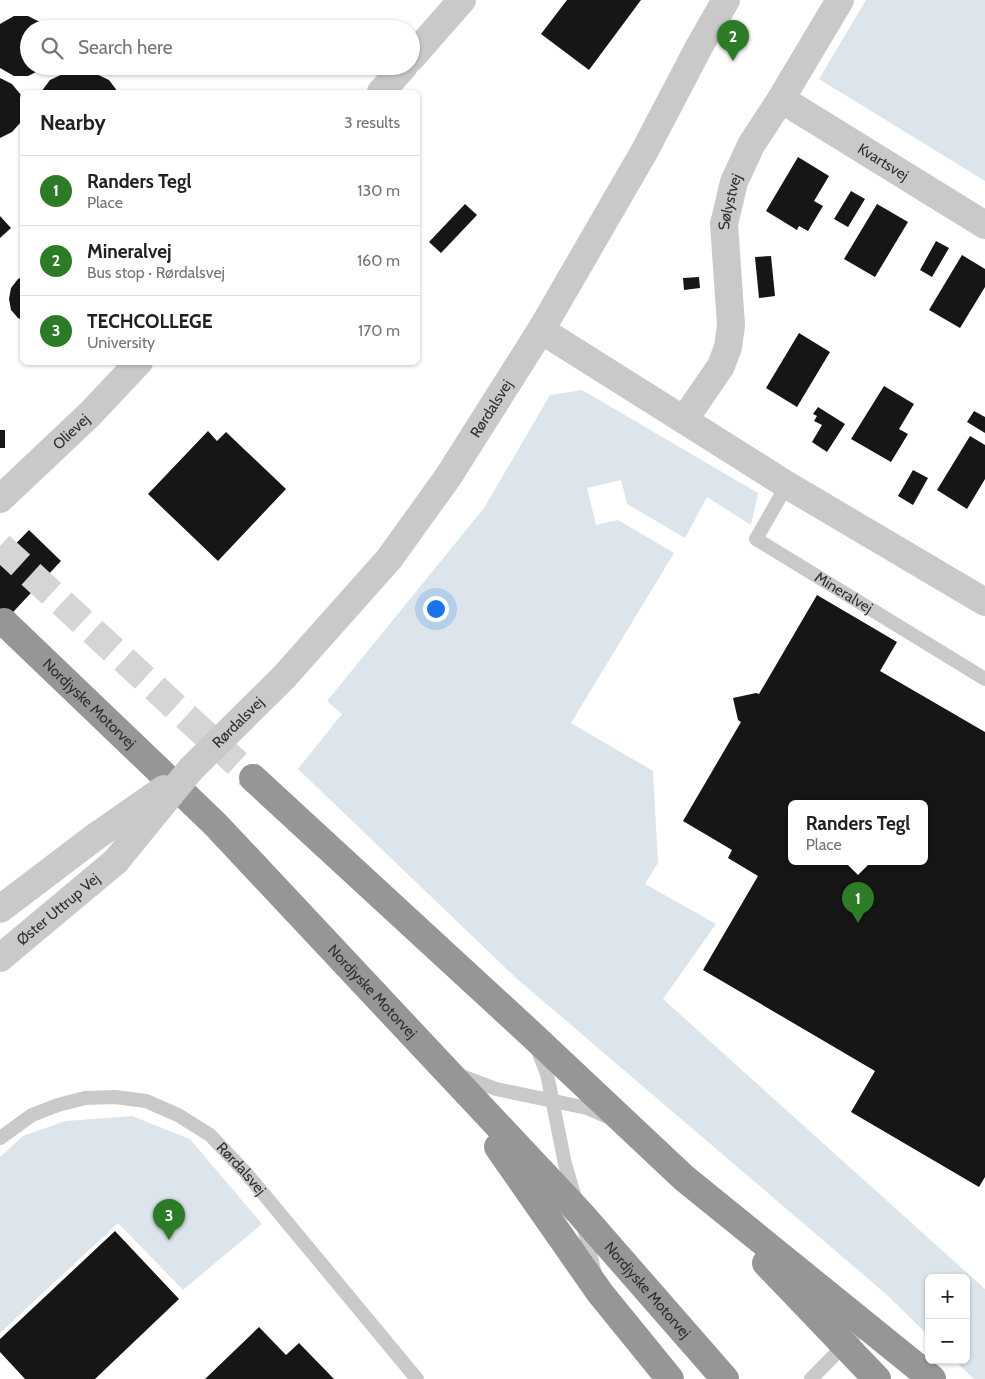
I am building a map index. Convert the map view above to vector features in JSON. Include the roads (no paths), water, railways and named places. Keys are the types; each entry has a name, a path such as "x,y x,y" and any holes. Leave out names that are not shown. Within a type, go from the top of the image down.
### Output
{"highway":[{"name":"Nordjyske Motorvej","path":"4,622 215,824 580,1213 725,1379"},
{"path":"254,778 684,1178 878,1379"},
{"path":"444,1070 600,1292 670,1379"},
{"path":"684,1178 932,1379"}],"street":[{"path":"420,48 462,0"},
{"name":"Rørdalsvej","path":"116,861 192,769 284,677 389,559 448,477 541,330 644,152 726,0"},
{"name":"Sølystvej","path":"684,420 721,366 728,347 731,326 724,224 734,182 751,145 840,0"},
{"path":"383,90 396,75"},
{"name":"Kvartsvej","path":"781,98 985,225"},
{"path":"541,330 787,485 985,602"},
{"name":"Olievej","path":"0,499 90,414 136,365"},
{"name":"Rørdalsvej","path":"0,909 95,837 192,769"},
{"name":"Øster Uttrup Vej","path":"0,958 116,861"}],"lane":[{"name":"Mineralvej","path":"787,485 756,539 985,679"},
{"path":"532,1036 547,1074 565,1164 580,1213 600,1292"},
{"path":"444,1070 496,1089 587,1108 630,1127"},
{"name":"Rørdalsvej","path":"0,1138 32,1115 58,1104 85,1098 115,1096 146,1101 178,1115 210,1135 247,1174 417,1379"},
{"path":"811,1379 864,1324"}],"tunnel":[{"path":"0,546 253,778"}],"place":[{"name":"Mineralvej","path":"733,61"},
{"name":"Randers Tegl","path":"858,923"},
{"name":"TECHCOLLEGE","path":"169,1240"}]}
